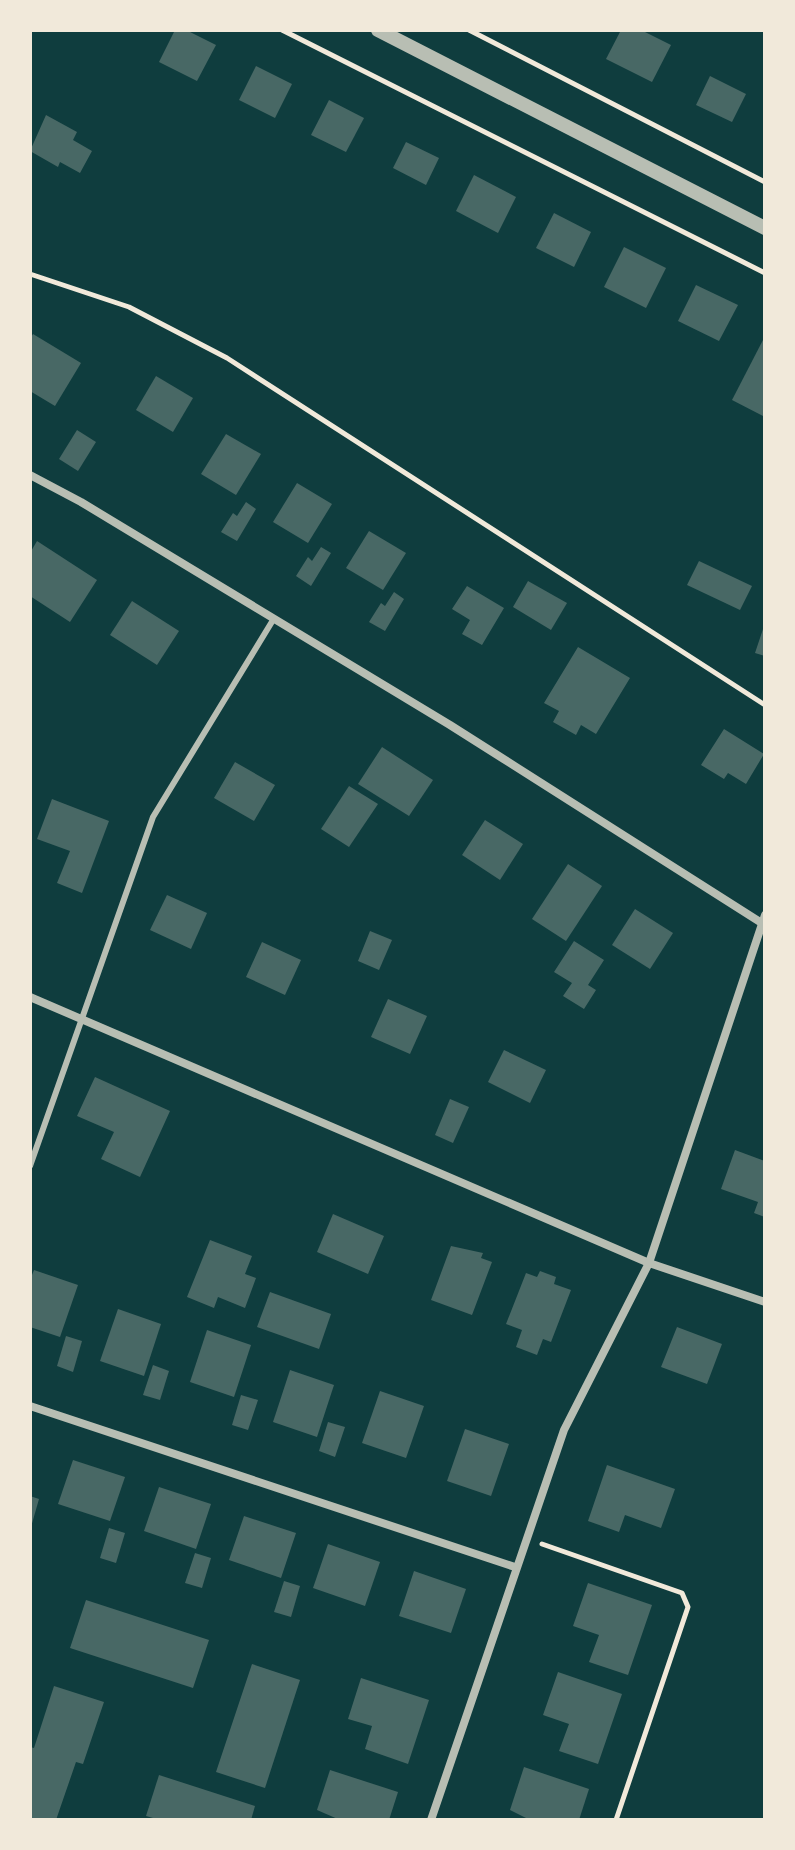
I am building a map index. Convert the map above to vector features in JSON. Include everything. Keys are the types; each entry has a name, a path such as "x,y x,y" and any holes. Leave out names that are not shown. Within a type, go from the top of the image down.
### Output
{"street":[{"path":"378,30 765,228"},
{"path":"30,475 81,502 463,733 764,921 649,1263 564,1430 431,1820"},
{"path":"30,997 81,1016 649,1263 765,1302"},
{"path":"30,1406 515,1567"}],"lane":[{"path":"30,1166 153,817 273,620"}],"path":[{"path":"282,30 765,273"},
{"path":"469,30 765,182"},
{"path":"30,274 129,307 227,358 765,705"},
{"path":"525,1538 682,1593 688,1607 616,1820"}],"building":[{"path":"175,30 186,30 216,45 197,81 159,62"},
{"path":"621,30 641,30 671,45 652,82 606,59"},
{"path":"256,66 292,84 275,118 239,100"},
{"path":"710,76 746,94 732,122 696,105"},
{"path":"329,100 364,118 346,152 311,135"},
{"path":"46,115 77,132 73,140 92,151 80,173 60,162 58,167 30,151"},
{"path":"406,142 439,158 426,185 393,168"},
{"path":"474,175 516,197 498,233 456,211"},
{"path":"554,213 591,232 574,267 536,248"},
{"path":"624,247 666,268 646,308 604,287"},
{"path":"696,285 738,305 719,341 678,321"},
{"path":"33,334 81,363 55,406 30,391 30,339"},
{"path":"765,336 765,417 732,400"},
{"path":"156,376 193,398 173,432 136,410"},
{"path":"77,430 96,442 78,471 59,459"},
{"path":"226,434 261,454 236,495 201,474"},
{"path":"297,483 332,504 308,543 273,522"},
{"path":"246,502 256,509 237,541 221,532 233,513 237,516"},
{"path":"369,531 406,553 383,590 346,568"},
{"path":"37,541 97,580 70,622 30,596 30,553"},
{"path":"321,547 331,553 311,586 296,576 308,557 312,561"},
{"path":"699,561 752,586 740,610 687,585"},
{"path":"528,581 567,603 551,630 513,607"},
{"path":"467,586 504,608 482,645 462,634 470,620 452,609"},
{"path":"394,592 404,599 385,631 369,622 381,603 385,606"},
{"path":"132,601 179,631 157,665 110,635"},
{"path":"765,623 765,656 755,653"},
{"path":"578,647 630,678 596,734 581,725 576,735 553,722 559,711 544,703"},
{"path":"724,729 764,754 746,784 728,773 724,779 701,765"},
{"path":"382,747 433,780 409,816 358,784"},
{"path":"235,762 275,785 254,821 214,798"},
{"path":"349,786 378,804 349,847 321,829"},
{"path":"52,799 109,821 82,893 57,883 70,851 37,839"},
{"path":"485,820 523,844 500,880 462,855"},
{"path":"568,864 602,886 566,941 532,919"},
{"path":"167,895 207,913 191,949 150,930"},
{"path":"635,909 673,933 650,969 612,945"},
{"path":"370,931 392,940 379,970 358,961"},
{"path":"574,941 604,960 588,985 596,990 584,1009 563,996 572,983 554,972"},
{"path":"262,942 301,960 285,995 246,977"},
{"path":"388,999 427,1016 410,1054 371,1037"},
{"path":"504,1050 546,1070 530,1103 488,1082"},
{"path":"95,1077 170,1111 140,1177 101,1159 114,1132 77,1116"},
{"path":"450,1099 469,1107 453,1143 435,1135"},
{"path":"735,1150 765,1161 765,1217 754,1213 758,1202 721,1189"},
{"path":"333,1214 384,1236 368,1274 317,1252"},
{"path":"210,1240 252,1256 245,1274 256,1278 245,1308 218,1297 214,1308 187,1297"},
{"path":"451,1246 483,1253 481,1258 492,1262 472,1315 431,1300"},
{"path":"34,1270 78,1285 60,1337 30,1327 30,1280"},
{"path":"540,1271 556,1277 554,1284 571,1290 551,1342 543,1339 537,1355 516,1347 522,1330 506,1324 526,1273 537,1277"},
{"path":"270,1292 331,1314 319,1349 257,1327"},
{"path":"118,1309 161,1324 144,1376 100,1361"},
{"path":"677,1327 722,1344 707,1384 661,1367"},
{"path":"207,1330 251,1345 234,1397 190,1382"},
{"path":"66,1336 82,1341 73,1372 57,1366"},
{"path":"153,1365 169,1371 160,1400 143,1395"},
{"path":"290,1370 334,1385 317,1437 273,1422"},
{"path":"380,1391 424,1406 406,1458 362,1443"},
{"path":"241,1395 258,1400 248,1430 232,1425"},
{"path":"328,1422 345,1427 335,1457 319,1451"},
{"path":"465,1429 509,1444 491,1496 447,1481"},
{"path":"73,1460 125,1477 110,1521 58,1504"},
{"path":"607,1465 675,1489 661,1528 625,1515 619,1532 588,1521"},
{"path":"159,1487 211,1504 196,1549 144,1531"},
{"path":"30,1496 39,1499 31,1527 30,1527"},
{"path":"244,1516 296,1533 281,1578 229,1560"},
{"path":"109,1528 125,1533 116,1563 100,1558"},
{"path":"328,1544 380,1562 365,1606 313,1588"},
{"path":"195,1553 211,1558 202,1588 185,1583"},
{"path":"414,1571 466,1589 451,1633 399,1616"},
{"path":"284,1581 300,1586 291,1617 274,1612"},
{"path":"588,1583 652,1605 628,1675 589,1662 599,1635 573,1626"},
{"path":"86,1600 209,1640 193,1688 70,1648"},
{"path":"252,1664 300,1680 265,1788 216,1772"},
{"path":"558,1672 622,1694 598,1764 559,1751 569,1724 543,1715"},
{"path":"361,1678 429,1700 408,1764 365,1749 372,1726 348,1719"},
{"path":"54,1686 104,1702 83,1764 76,1762 56,1820 30,1820 30,1747 34,1748"},
{"path":"524,1767 589,1789 579,1820 530,1820 510,1810"},
{"path":"330,1770 398,1792 389,1820 340,1820 317,1810"},
{"path":"159,1775 255,1806 251,1820 160,1820 146,1816"}]}
